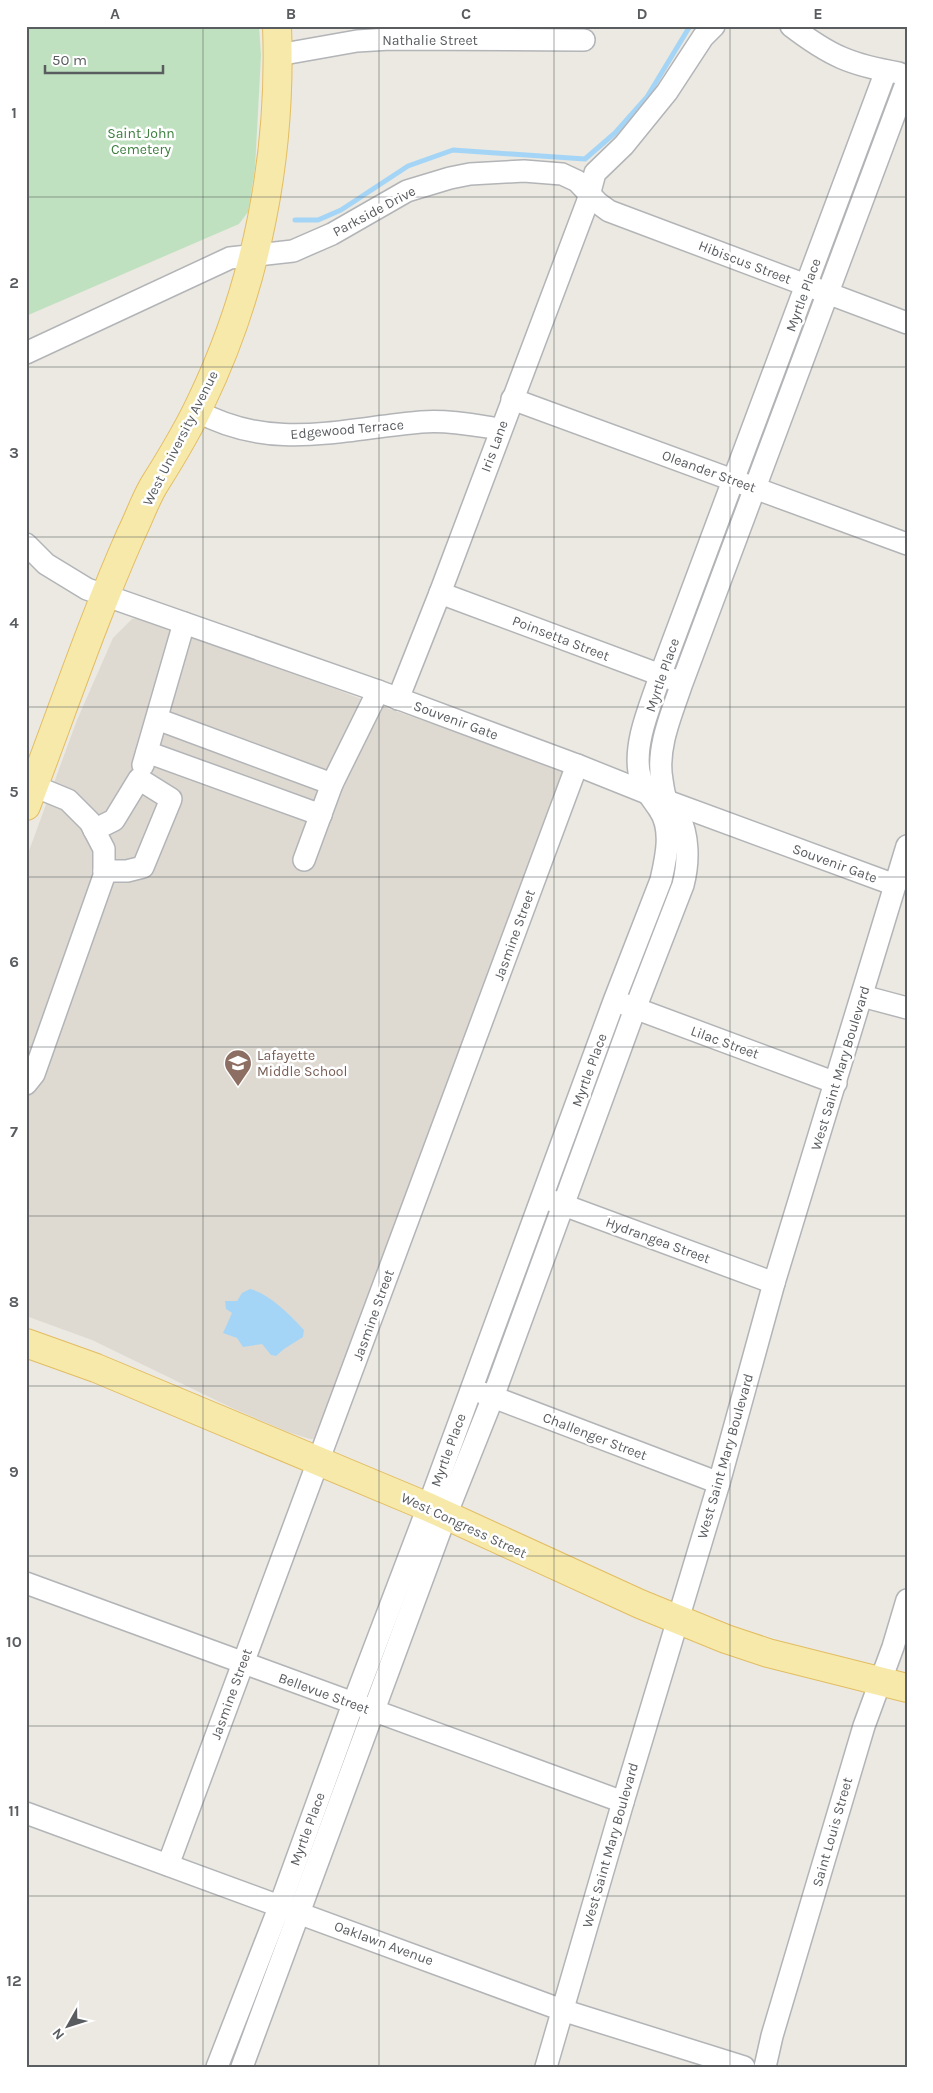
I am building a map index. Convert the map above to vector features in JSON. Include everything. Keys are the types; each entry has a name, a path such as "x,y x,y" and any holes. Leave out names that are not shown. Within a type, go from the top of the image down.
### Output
{"main road":[{"name":"West University Avenue","path":"30,796 106,595 154,485 197,411 223,352 247,281 265,204 274,148 278,98 277,26"},
{"name":"West Congress Street","path":"26,1343 96,1368 437,1511 497,1540 678,1620 768,1653 907,1688"}],"street":[{"path":"589,193 594,174 624,145 667,92 703,37 714,26"},
{"path":"791,26 814,44 840,58 864,67 896,73"},
{"name":"Nathalie Street","path":"278,55 357,41 390,39 584,40"},
{"name":"Myrtle Place","path":"217,2067 290,1908 374,1711 437,1511 470,1389 661,880 668,832 660,810 646,793 639,772 640,745 660,676 806,285 896,73"},
{"name":"Myrtle Place","path":"242,2067 353,1704 437,1511 493,1397 687,872 687,844 684,828 674,808 667,801 661,779 662,752 682,683 907,81"},
{"name":"Parkside Drive","path":"26,353 230,258 293,251 332,234 407,192 450,178 470,174 524,171 562,174 577,181 589,193"},
{"name":"Hibiscus Street","path":"589,193 598,203 609,210 907,323"},
{"name":"Iris Lane","path":"398,699 440,593 589,193"},
{"name":"Oleander Street","path":"512,399 907,544"},
{"name":"Edgewood Terrace","path":"197,411 223,424 278,436 320,434 434,421 500,429"},
{"name":"Souvenir Gate","path":"26,544 46,564 87,589 378,691 895,885"},
{"name":"Poinsetta Street","path":"440,593 682,683"},
{"path":"94,830 114,820 139,780 184,623"},
{"path":"304,860 332,784 378,691"},
{"path":"157,719 332,784"},
{"path":"147,752 321,816"},
{"name":"Jasmine Street","path":"168,1864 577,765"},
{"path":"104,871 126,871 143,867 171,799 139,780"},
{"path":"26,1084 34,1074 104,876 104,849 90,822 68,800 30,796"},
{"name":"West Saint Mary Boulevard","path":"546,2067 719,1483 774,1283 907,846"},
{"path":"862,996 907,1008"},
{"name":"Lilac Street","path":"614,1001 836,1083"},
{"name":"Hydrangea Street","path":"543,1197 774,1283"},
{"name":"Challenger Street","path":"470,1389 719,1483"},
{"name":"Bellevue Street","path":"26,1583 623,1802"},
{"name":"Saint Louis Street","path":"765,2067 772,2036 864,1726 893,1647 907,1600"},
{"name":"Oaklawn Avenue","path":"26,1813 290,1908 562,2010 744,2067"}],"shaded area":[{"name":"Lafayette Middle School","path":"142,616 196,634 361,699 560,769 564,773 315,1439 288,1432 232,1408 92,1340 26,1316 26,859 77,720 113,638 132,619"}],"green space":[{"name":"Saint John Cemetery","path":"26,26 259,26 261,55 255,168 248,212 239,224 26,316"}],"water":[{"path":"250,1289 272,1300 304,1330 303,1337 276,1356 271,1355 262,1344 243,1347 237,1338 223,1333 232,1313 226,1309 225,1301 237,1301 242,1293"}],"waterway":[{"path":"295,220 318,220 341,210 408,166 453,150 585,159 615,133 647,97 690,26"}],"place":[{"name":"Lafayette Middle School","path":"238,1087"}]}
